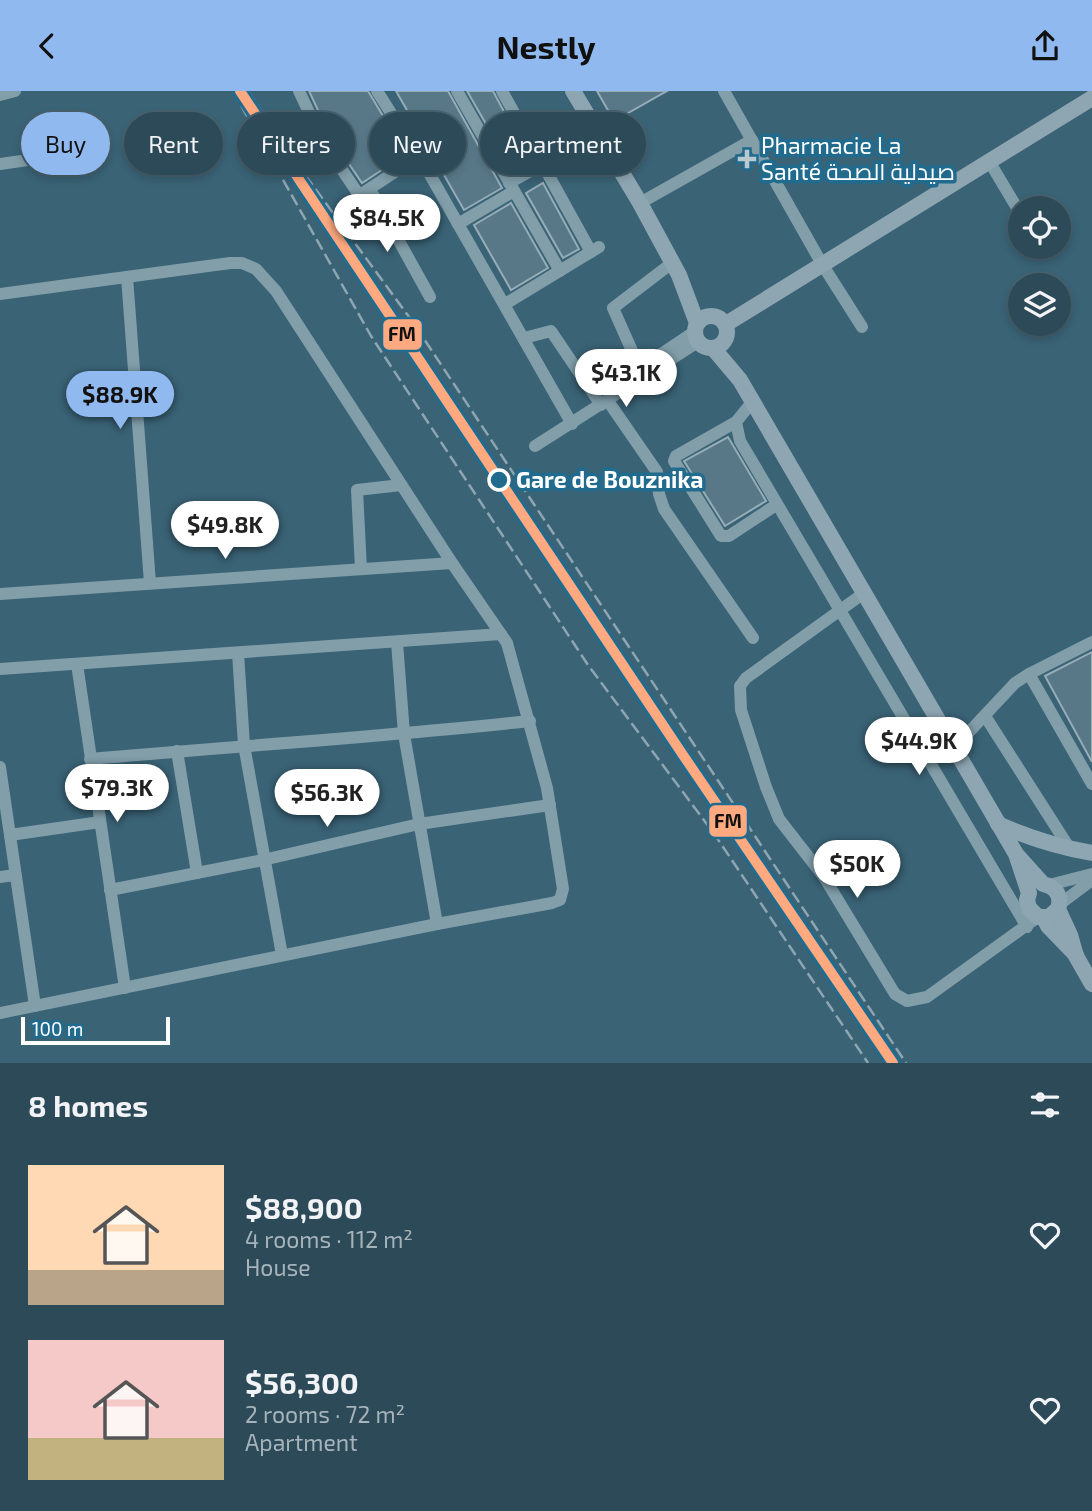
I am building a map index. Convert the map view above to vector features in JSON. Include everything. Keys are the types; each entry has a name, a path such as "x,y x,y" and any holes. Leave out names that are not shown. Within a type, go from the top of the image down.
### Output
{"main road":[{"path":"573,91 640,203 709,332 753,401 1016,854 1039,905 1066,947 1076,955 1091,976"},
{"path":"709,332 1092,98"},
{"path":"998,824 1031,838 1092,853"}],"street":[{"path":"0,95 15,91"},
{"path":"299,91 322,140 359,195"},
{"path":"377,91 391,112"},
{"path":"457,91 560,271"},
{"path":"502,91 513,112"},
{"path":"724,91 822,264 862,327"},
{"path":"640,203 752,140"},
{"path":"0,164 21,161"},
{"path":"989,161 1010,196"},
{"path":"359,195 390,175"},
{"path":"430,175 572,424"},
{"path":"458,224 528,175"},
{"path":"505,304 595,250 547,175"},
{"path":"359,195 374,196 430,297"},
{"path":"0,294 230,263 242,263 256,269 267,279 510,650 550,805 563,889 560,900 552,903 0,1013"},
{"path":"676,269 613,308 633,353 642,367 709,332"},
{"path":"127,277 150,583"},
{"path":"524,338 551,331 657,472 664,509 753,638"},
{"path":"535,446 709,332"},
{"path":"753,401 736,422 676,456 674,461 720,536 729,536 776,505"},
{"path":"736,422 740,441 840,610 1039,905"},
{"path":"360,569 356,490 401,485"},
{"path":"0,593 452,563"},
{"path":"864,593 746,678 740,686 741,710 779,819 824,877 895,994 912,1001 927,997 1039,905 1092,874"},
{"path":"0,669 501,634"},
{"path":"397,642 404,734 437,924"},
{"path":"954,748 1003,695 1029,674 1091,645"},
{"path":"238,653 244,745 282,955"},
{"path":"77,664 125,988"},
{"path":"1029,674 1088,767 1092,784"},
{"path":"985,716 1070,849"},
{"path":"90,759 404,734 530,721"},
{"path":"177,751 197,873"},
{"path":"0,767 35,1006"},
{"path":"110,890 263,860 419,824 550,805"},
{"path":"10,835 100,822"},
{"path":"0,877 15,875"},
{"path":"1039,905 1092,880"}],"building":[{"path":"309,91 368,91 381,112 369,112 369,175 374,175 362,183 355,173 355,112 319,112"},
{"path":"396,91 448,91 460,112 408,112"},
{"path":"467,91 493,91 504,112 480,114"},
{"path":"597,91 667,91 630,112 609,112"},
{"path":"466,123 480,148 480,175 495,175 502,188 464,210 444,175 466,175"},
{"path":"543,183 579,249 563,258 526,193"},
{"path":"511,203 548,268 511,290 474,225"},
{"path":"728,437 766,501 725,526 684,461"},
{"path":"1092,652 1092,762 1045,676"}],"railway":[{"path":"233,91 371,336 588,665 715,835 868,1063"},
{"path":"248,91 300,168 412,321 906,1063"}],"transit line":[{"name":"FM","path":"240,91 683,755 893,1063"}],"place":[{"name":"Pharmacie La Santé صيدلية الصحة","path":"747,159"},
{"name":"Gare de Bouznika","path":"499,480"}]}
